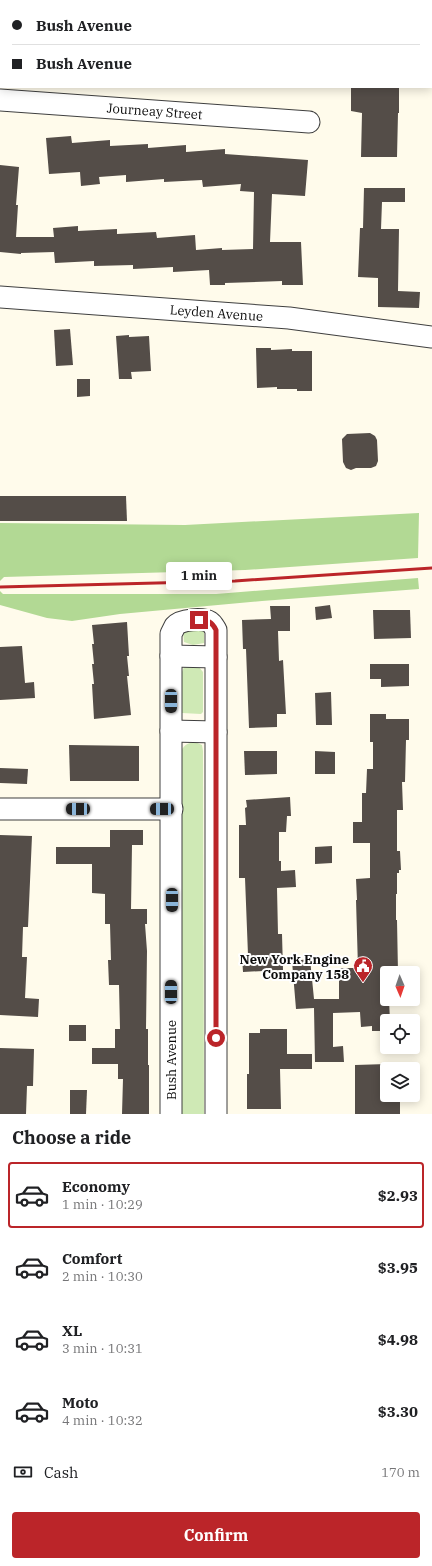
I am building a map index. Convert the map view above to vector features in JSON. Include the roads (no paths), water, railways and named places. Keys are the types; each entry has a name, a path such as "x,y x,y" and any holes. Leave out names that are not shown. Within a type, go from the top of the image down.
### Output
{"street":[{"name":"Journeay Street","path":"0,100 309,122"},
{"name":"Leyden Avenue","path":"0,297 289,318 432,337"},
{"name":"Bush Avenue","path":"171,1114 171,634 176,624 184,621 206,620 212,623 216,630 216,1114"},
{"path":"171,656 216,657"},
{"path":"172,731 216,732"},
{"path":"0,809 172,809"}],"railway":[{"path":"0,587 235,581 432,568"}],"place":[{"name":"New York Engine Company 158","path":"363,983"}]}
